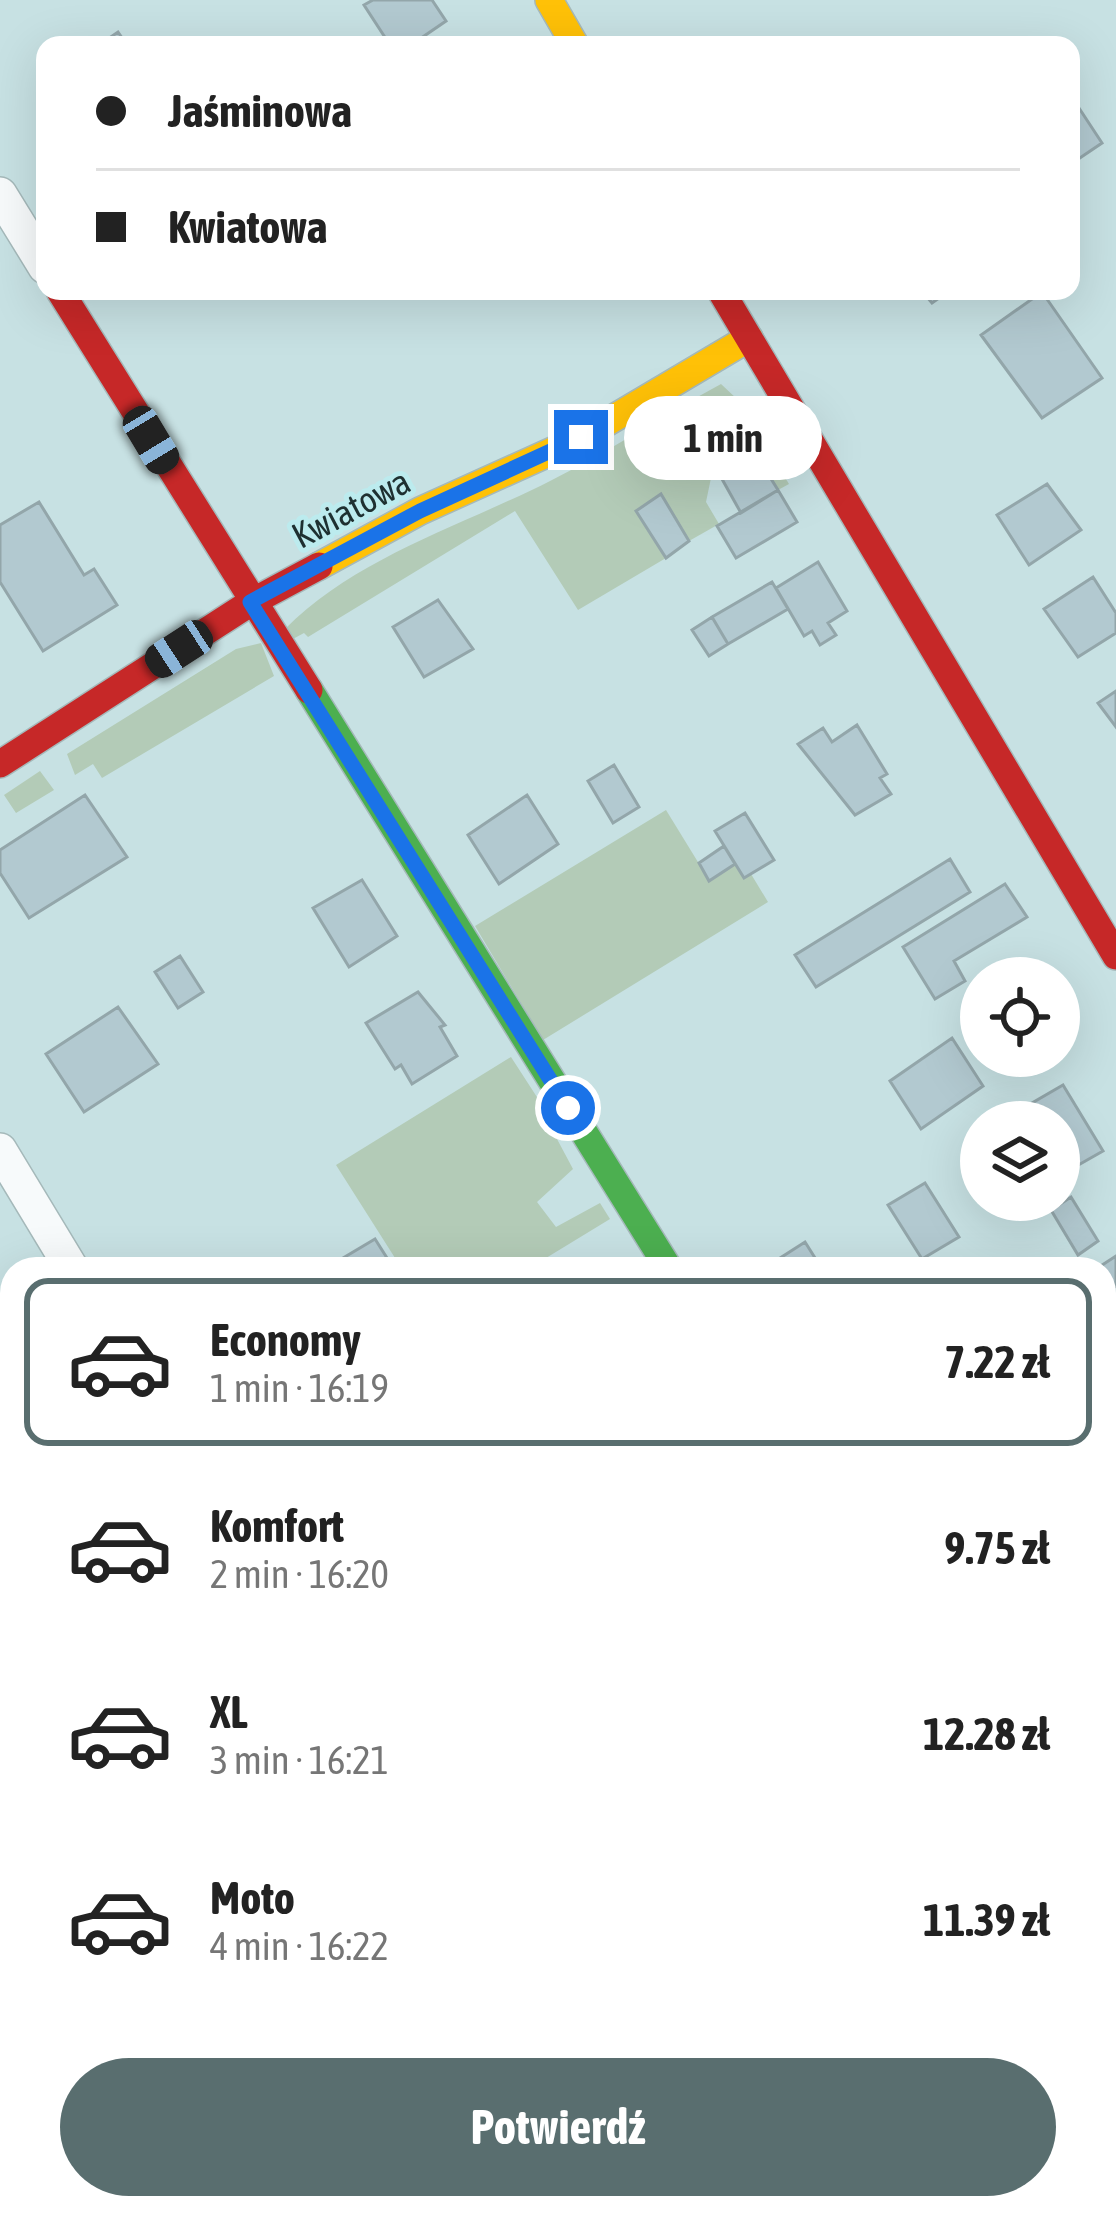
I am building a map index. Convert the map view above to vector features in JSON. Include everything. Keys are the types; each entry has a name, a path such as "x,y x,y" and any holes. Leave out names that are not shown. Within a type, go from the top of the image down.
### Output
{"street":[{"path":"549,0 570,36"},
{"path":"0,194 36,252"},
{"path":"65,300 661,1257"},
{"path":"726,300 1116,956"},
{"name":"Kwiatowa","path":"0,764 250,602 420,511 577,440 749,338"},
{"path":"0,1150 65,1257"}],"green space":[{"path":"721,384 737,399 789,484 778,490 756,451 711,478 706,502 719,524 689,541 660,494 636,511 666,558 578,610 515,511 308,637 304,633 291,640 285,629 313,604 377,562 574,469"},
{"path":"261,643 274,676 102,778 93,764 75,775 67,754 236,649"},
{"path":"40,771 54,790 16,813 4,795"},
{"path":"666,810 709,880 735,864 751,874 768,902 543,1040 475,926"},
{"path":"511,1057 557,1128 557,1139 573,1169 537,1202 556,1227 600,1203 610,1219 548,1257 394,1257 336,1165"}],"building":[{"path":"373,0 432,0 446,21 424,36 384,36 364,5"},
{"path":"1080,110 1102,143 1080,158"},
{"path":"1031,300 1048,300 1102,378 1042,418 981,335"},
{"path":"758,458 778,490 741,513 722,479"},
{"path":"1047,484 1081,530 1029,565 997,515"},
{"path":"778,490 797,522 736,558 717,526"},
{"path":"661,494 689,541 666,558 636,511"},
{"path":"39,502 84,575 94,569 117,605 43,651 0,582 0,525"},
{"path":"818,562 847,611 828,623 836,635 820,645 812,631 804,636 776,588"},
{"path":"1093,577 1116,613 1116,633 1078,657 1044,609"},
{"path":"772,582 788,609 728,644 712,617"},
{"path":"438,600 473,649 424,677 393,627"},
{"path":"712,617 728,644 709,656 692,630"},
{"path":"1116,691 1116,727 1098,703"},
{"path":"857,725 887,774 880,778 891,794 855,815 798,744 823,728 832,742"},
{"path":"614,765 639,807 613,823 588,781"},
{"path":"85,795 127,857 29,918 0,873 0,850"},
{"path":"527,795 558,844 499,884 468,835"},
{"path":"745,813 774,860 744,878 715,831"},
{"path":"724,846 735,864 709,881 699,863"},
{"path":"950,859 970,892 816,987 795,955"},
{"path":"362,880 397,936 349,967 313,908"},
{"path":"1005,884 1027,917 954,961 960,984 935,999 903,947"},
{"path":"180,956 203,992 178,1008 155,972"},
{"path":"418,992 445,1025 440,1027 457,1056 412,1084 401,1065 395,1069 366,1023"},
{"path":"118,1007 158,1064 84,1112 46,1054"},
{"path":"952,1038 960,1050 960,1077 977,1077 983,1086 921,1129 890,1081"},
{"path":"1063,1085 1073,1101 1035,1101"},
{"path":"1080,1113 1103,1151 1080,1164"},
{"path":"925,1183 959,1237 921,1257 888,1205"},
{"path":"1080,1212 1098,1241 1078,1255 1058,1221 1080,1221"},
{"path":"375,1239 386,1257 345,1257"},
{"path":"805,1242 814,1257 782,1257"}],"traffic: fast":[{"path":"309,690 662,1257"}],"traffic: slow":[{"path":"549,0 570,36"},
{"path":"319,566 420,511 577,440 749,338"}],"traffic: jam":[{"path":"66,300 309,690"},
{"path":"726,300 1116,956"},
{"path":"0,764 250,603 319,566"}],"route":[{"path":"568,1108 250,602 420,511 581,437"}]}
